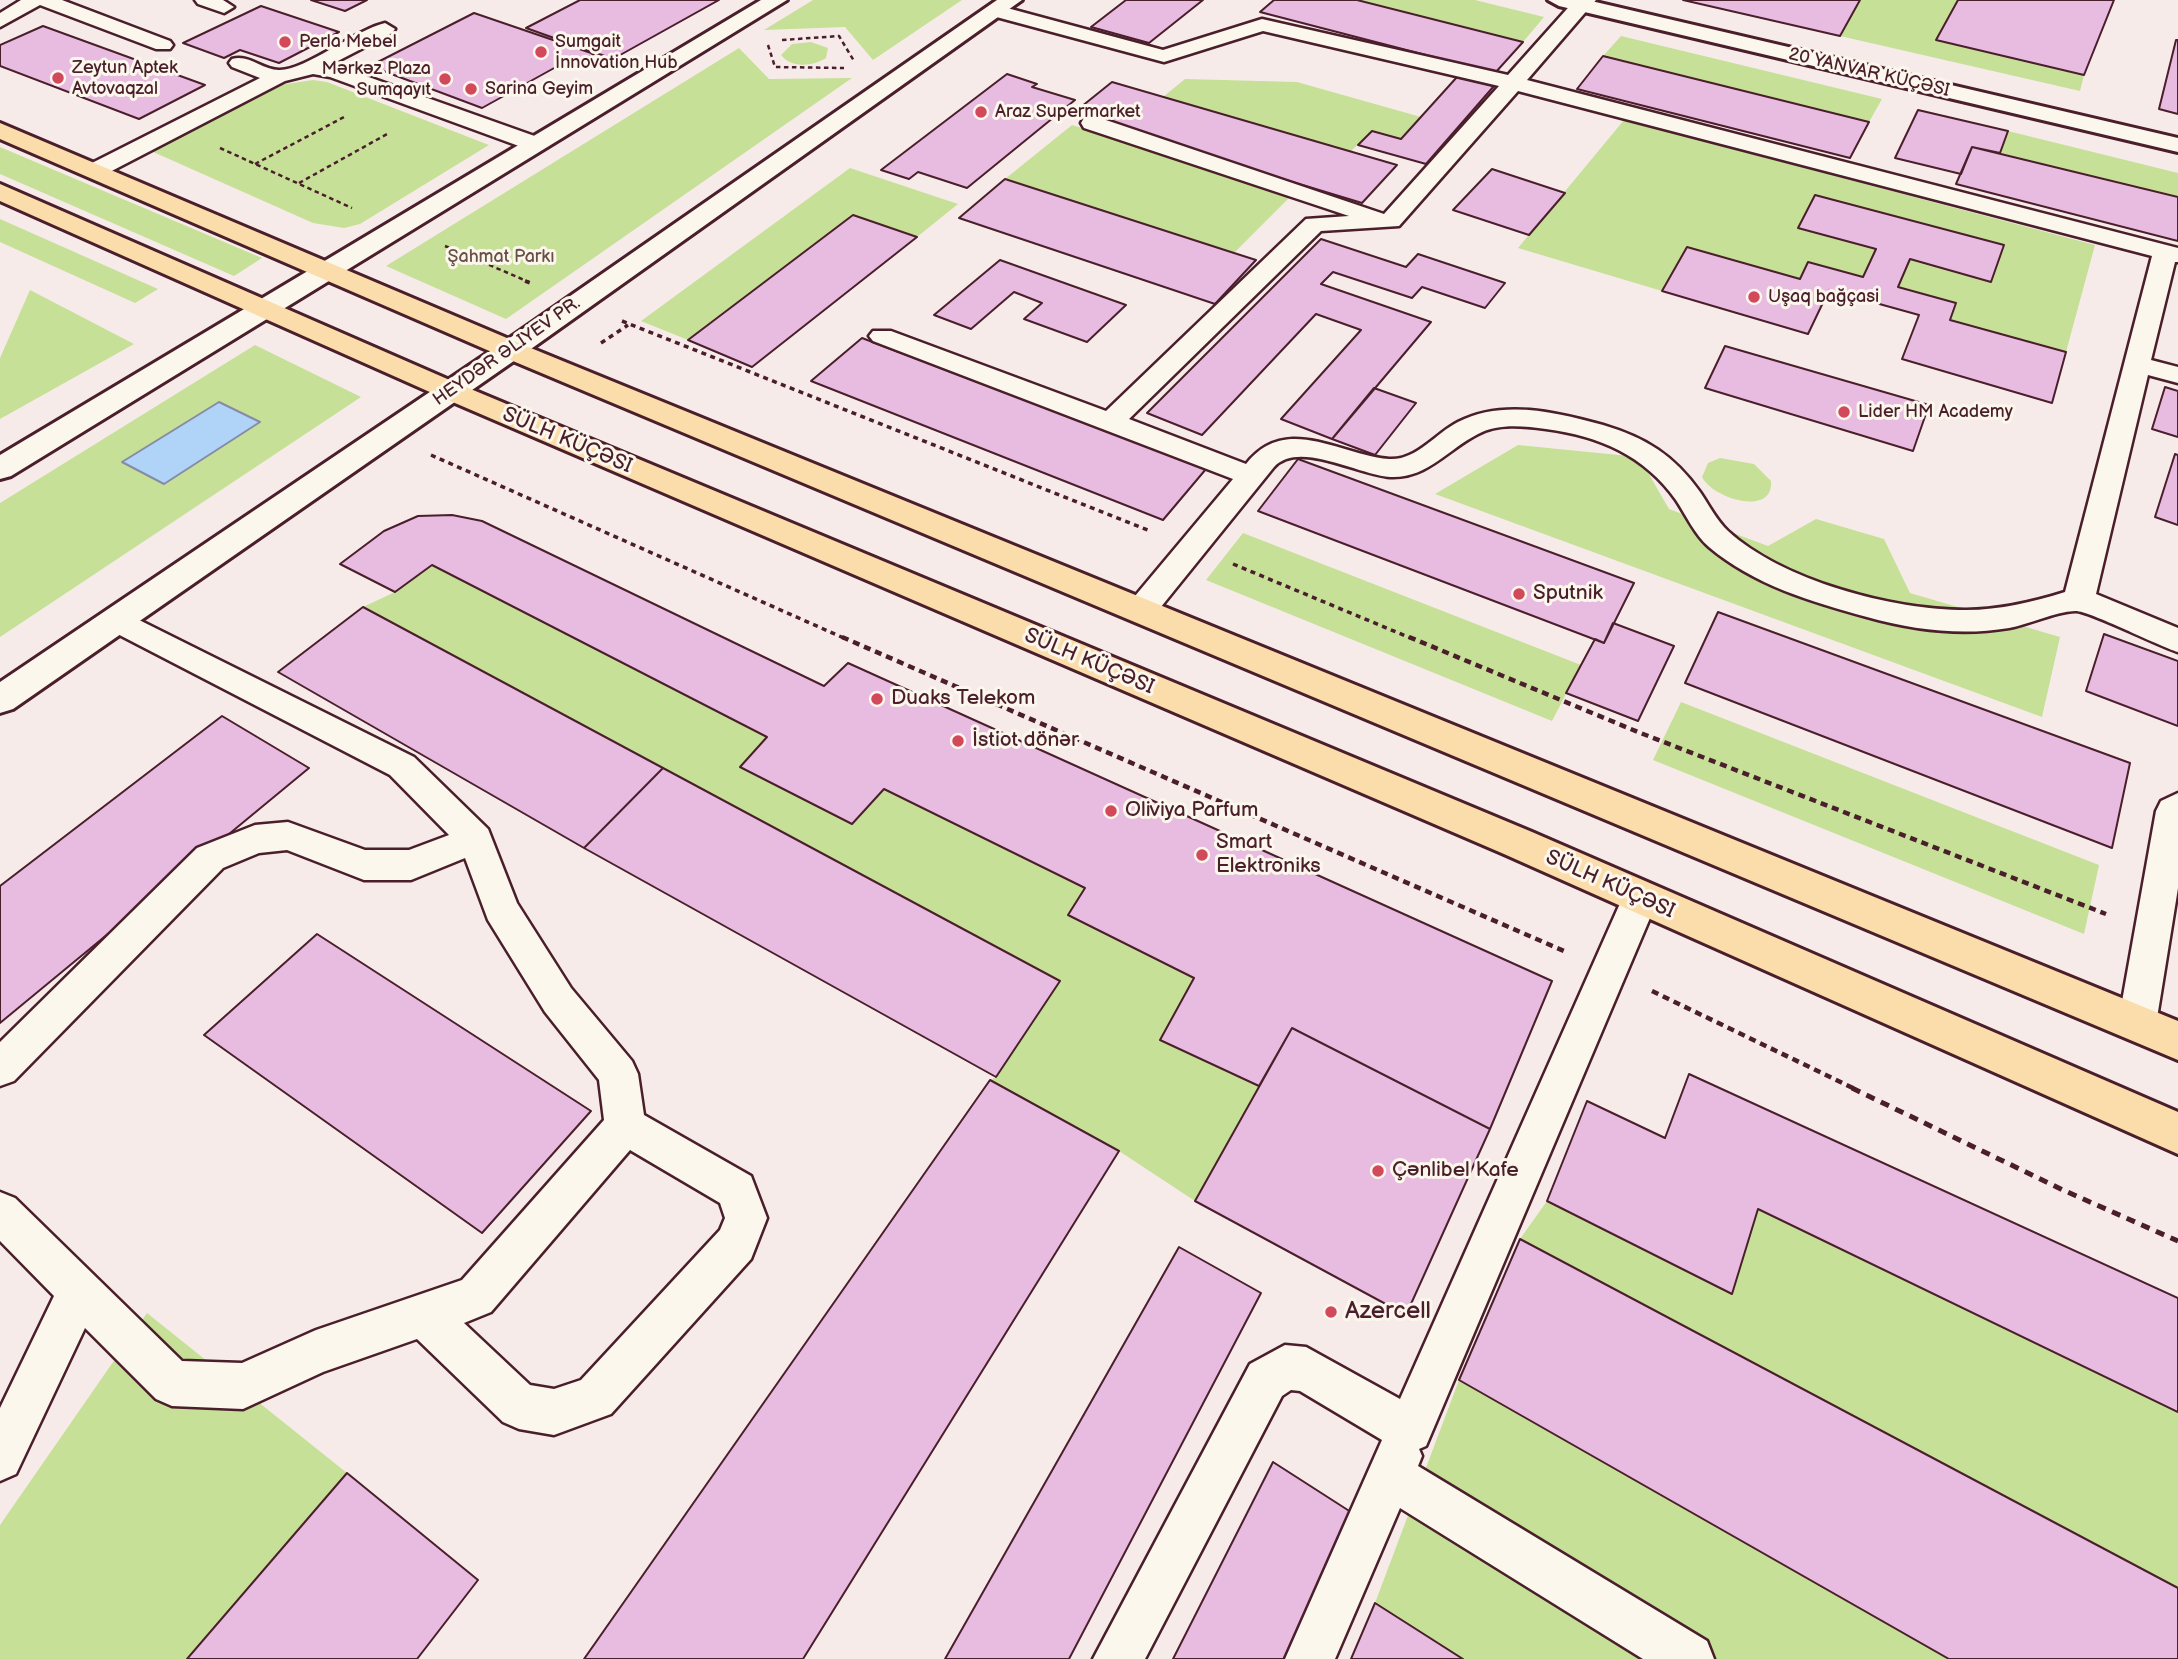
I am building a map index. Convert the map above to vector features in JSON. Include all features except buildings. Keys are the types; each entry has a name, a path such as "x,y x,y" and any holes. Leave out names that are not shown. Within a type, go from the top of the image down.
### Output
{"highway":[{"path":"0,130 511,350 2178,1041"},
{"name":"SÜLH KÜÇƏSI","path":"0,192 263,311 1518,843 1640,899 2178,1133"}],"main road":[{"path":"0,469 776,0"},
{"name":"20 YANVAR KÜÇƏSI","path":"1576,2 2178,145"},
{"name":"HEYDƏR ƏLIYEV PR.","path":"0,700 511,350 1003,6"}],"lane":[{"path":"0,21 35,0"},
{"path":"44,0 163,45"},
{"path":"205,0 224,7"},
{"path":"1110,422 1314,224 1391,221 1513,83 1576,2"},
{"path":"1003,6 1164,56 1262,25 1513,83 2171,254 2137,364 2079,599"},
{"path":"94,171 278,77 313,68 335,53 385,29"},
{"path":"239,63 278,77"},
{"path":"313,68 334,71 535,144"},
{"path":"1093,123 1391,221"},
{"path":"882,336 1251,476"},
{"path":"2137,364 2178,375"},
{"path":"1141,610 1269,454 1286,447 1306,447 1366,465 1394,469 1416,463 1469,427 1507,417 1537,420 1629,443 1648,453 1687,494 1716,537 1748,562 1805,586 1889,612 1965,621 2038,612 2079,599 2178,641"},
{"path":"0,1212 172,1383 243,1387 316,1352 476,1297 625,1126 618,1074 558,1000 501,909 476,838 402,765 117,620"},
{"path":"2137,1024 2173,811 2178,807"},
{"path":"0,1068 210,858 255,839 288,836 364,865 411,865 476,838"},
{"path":"1310,1659 1640,899"},
{"path":"423,1315 519,1406 554,1412 595,1398 736,1244 746,1218 736,1190 625,1126"},
{"path":"0,1458 80,1291"},
{"path":"1118,1659 1266,1380 1285,1367 1306,1369 1410,1430"},
{"path":"1390,1475 1689,1659"}],"path":[{"path":"731,28 767,41 839,36 858,68"},
{"path":"767,41 775,67 858,68 897,81"},
{"path":"254,164 348,115"},
{"path":"298,183 390,132"},
{"path":"215,146 578,303 924,444 1192,548 1638,732 2152,932"},
{"path":"436,457 1089,746 1609,971 2063,1190 2178,1241"}],"green space":[{"path":"813,0 962,0 873,60 845,27 764,30"},
{"path":"1357,0 1475,0 1544,17 1523,42"},
{"path":"1860,0 1958,0 1936,40 2084,75 2080,91 1840,36"},
{"path":"1621,36 1882,99 1869,122 1603,56"},
{"path":"811,42 828,48 826,58 803,65 791,62 781,55 792,44"},
{"name":"Şahmat Parkı","path":"739,48 769,79 852,78 506,319 386,266"},
{"path":"1185,79 1297,82 1421,117 1401,139 1372,131 1350,152 1163,97"},
{"path":"313,80 327,82 489,145 360,224 344,228 313,223 151,151 280,85"},
{"path":"1624,120 2095,245 2066,352 1950,320 1956,303 1898,287 1910,259 1991,281 2004,245 1815,195 1798,228 1876,249 1863,277 1808,262 1800,279 1688,247 1662,291 1518,248"},
{"path":"1072,125 1295,192 1234,253 1005,179"},
{"path":"2008,131 2178,173 2178,197 2000,153"},
{"path":"0,147 262,258 234,276 0,174"},
{"path":"850,168 958,204 917,237 853,215 688,340 641,321"},
{"path":"0,219 158,289 135,303 0,242"},
{"path":"30,290 134,344 0,419 0,358"},
{"path":"255,345 361,397 0,637 0,503"},
{"path":"1518,445 1639,457 1669,509 1768,546 1816,519 1884,539 1910,593 2060,637 2042,717 1435,494"},
{"path":"1720,458 1754,464 1771,481 1769,492 1763,499 1742,501 1718,492 1702,477 1708,463"},
{"path":"1243,533 1581,665 1552,721 1206,580"},
{"path":"432,565 767,737 740,767 851,824 884,789 1085,888 1068,915 1194,978 1161,1040 1259,1086 1195,1201 1119,1151 990,1080 996,1077 1059,981 363,607 395,592"},
{"path":"1681,702 2099,865 2084,934 1653,760"},
{"path":"1547,1201 1731,1294 1758,1209 2178,1412 2178,1588 1520,1239"},
{"path":"147,1313 347,1473 187,1659 0,1659 0,1525"},
{"path":"1459,1380 1949,1659 1463,1659 1375,1603"}],"water":[{"path":"219,402 260,422 164,484 122,462"}],"place":[{"name":"Perla Mebel","path":"285,42"},
{"name":"Sumgait İnnovation Hub","path":"541,52"},
{"name":"Zeytun Aptek Avtovaqzal","path":"58,78"},
{"name":"Mərkəz Plaza Sumqayıt","path":"445,79"},
{"name":"Sarina Geyim","path":"471,89"},
{"name":"Araz Supermarket","path":"981,112"},
{"name":"Uşaq bağçasi","path":"1754,297"},
{"name":"Lider HM Academy","path":"1844,412"},
{"name":"Sputnik","path":"1519,594"},
{"name":"Duaks Telekom","path":"877,699"},
{"name":"İstiot dönәr","path":"958,741"},
{"name":"Oliviya Parfum","path":"1111,811"},
{"name":"Smart Elektroniks","path":"1202,855"},
{"name":"Çənlibel Kafe","path":"1378,1171"},
{"name":"Azercell","path":"1331,1312"}]}
